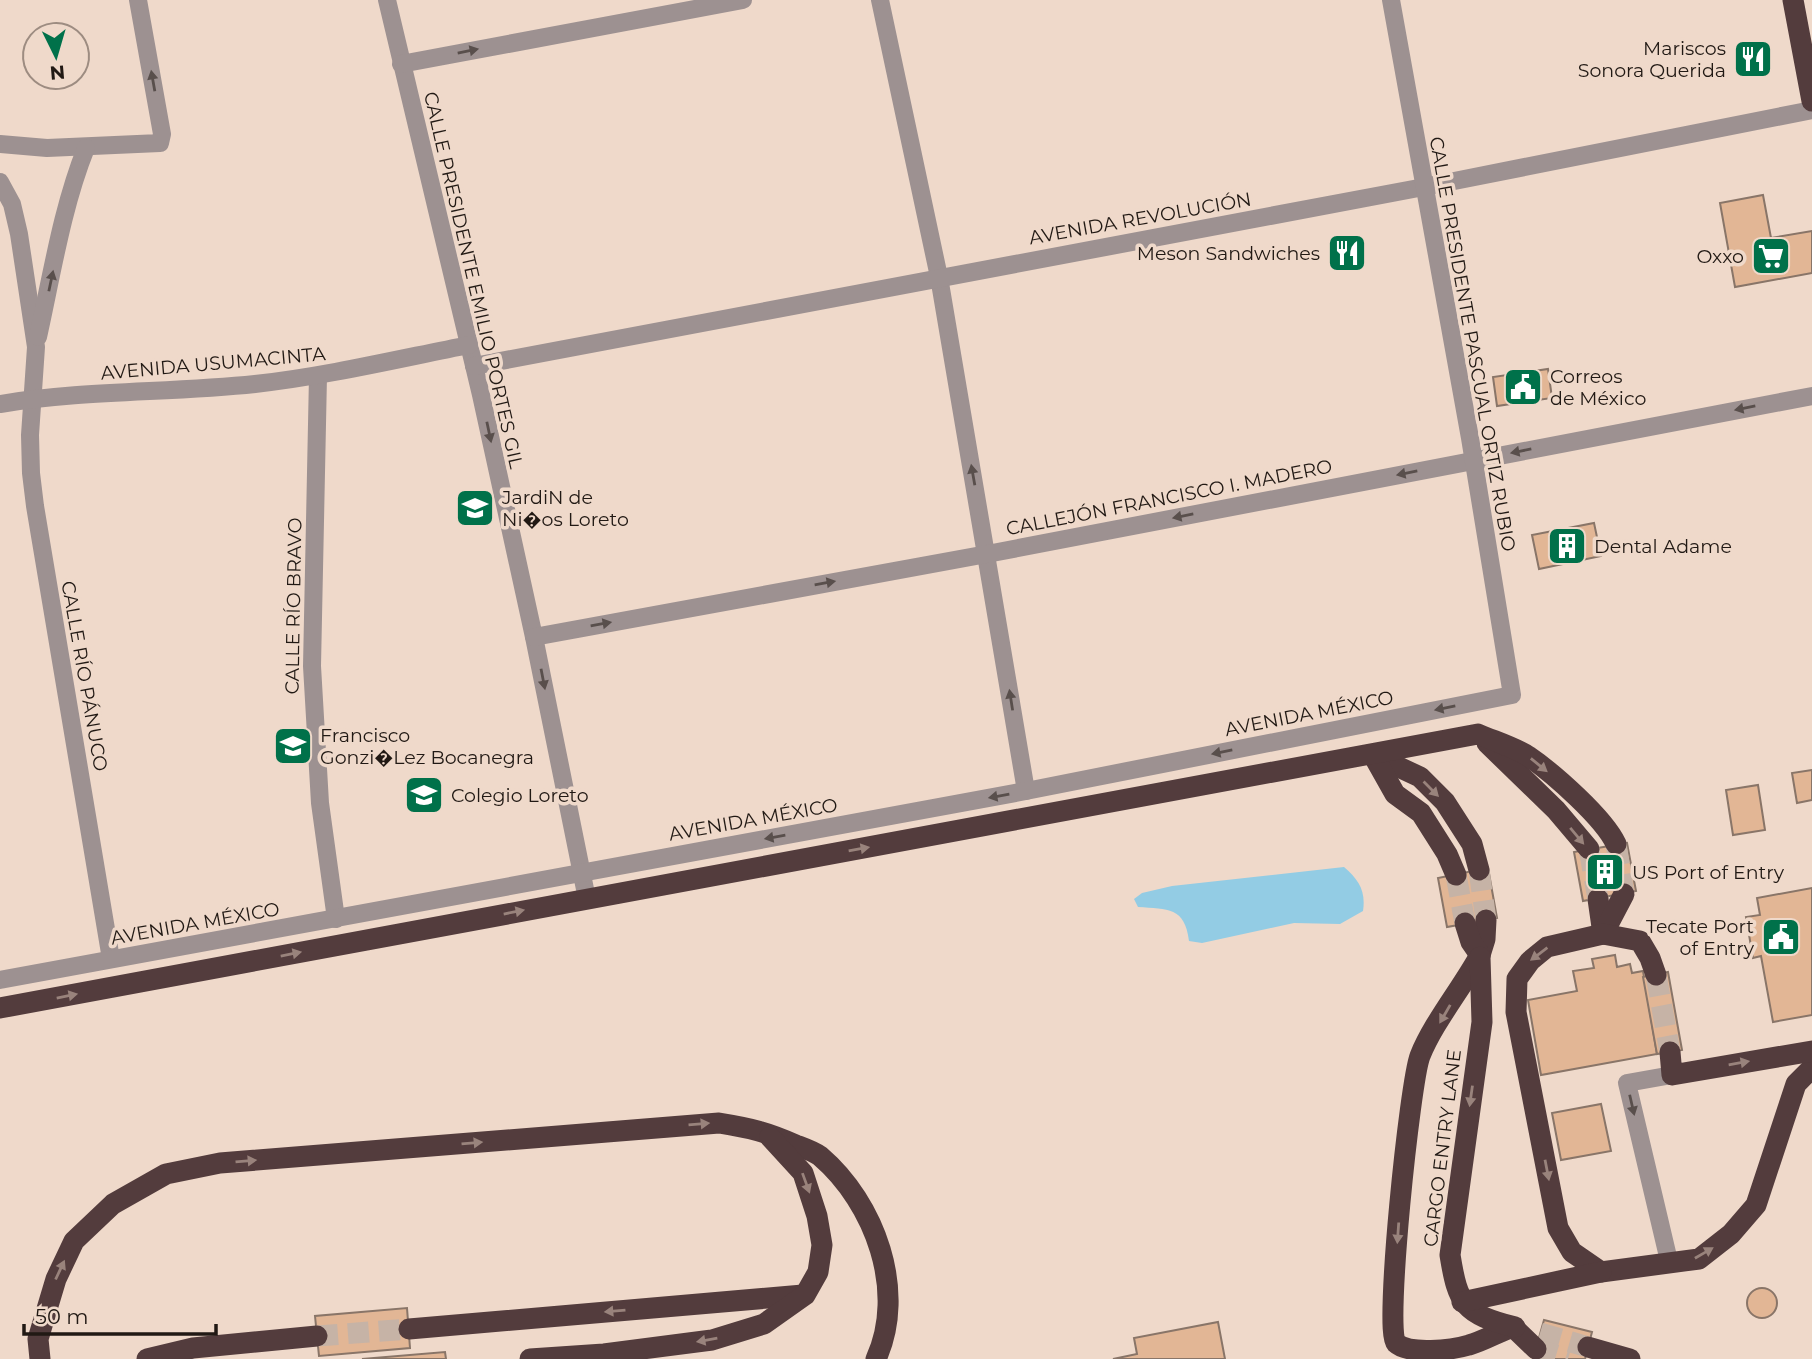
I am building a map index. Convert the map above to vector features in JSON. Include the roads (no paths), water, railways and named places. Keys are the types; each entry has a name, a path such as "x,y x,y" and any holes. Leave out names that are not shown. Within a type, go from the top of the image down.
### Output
{"highway":[{"path":"1793,0 1812,101"},
{"path":"1478,734 1556,810 1589,849"},
{"path":"0,1008 1478,734 1527,755 1578,797 1611,833 1616,845"},
{"path":"1373,755 1420,777 1445,802 1472,844 1479,870"},
{"path":"1373,755 1395,794 1421,813 1447,854 1456,875"},
{"path":"1603,934 1624,894"},
{"path":"1598,899 1603,934"},
{"path":"1475,922 1485,939 1480,955 1420,1058 1402,1182 1392,1302 1393,1338 1396,1344 1413,1350 1441,1350 1469,1345 1513,1327"},
{"path":"1601,1272 1572,1252 1559,1228 1516,1012 1517,979 1530,961 1547,947 1603,934 1640,941 1656,975"},
{"name":"CARGO ENTRY LANE","path":"1462,1301 1455,1288 1450,1255 1482,1022 1480,955"},
{"path":"1670,1052 1672,1075 1812,1051"},
{"path":"1462,1301 1601,1272 1699,1259 1731,1234 1756,1205 1796,1084 1812,1068"},
{"path":"40,1359 38,1339 56,1279 74,1241 113,1204 166,1174 220,1163 719,1123 763,1130 818,1155 856,1195 881,1249 889,1298 885,1339 876,1359"},
{"path":"530,1359 712,1340 764,1324 805,1295 818,1272 822,1245 817,1216 803,1173 763,1130"},
{"path":"409,1329 805,1295"},
{"path":"1462,1301 1487,1319 1513,1327 1538,1341"},
{"path":"147,1359 193,1349 317,1336"},
{"path":"1588,1347 1630,1359"}],"street":[{"path":"0,144 86,148 160,143 162,139 138,0"},
{"name":"CALLE PRESIDENTE EMILIO PORTES GIL","path":"387,0 474,366 534,637 587,899"},
{"path":"401,64 743,0"},
{"path":"880,0 939,276 1026,791"},
{"name":"CALLE PRESIDENTE PASCUAL ORTIZ RUBIO","path":"1391,0 1474,460 1512,695"},
{"name":"AVENIDA REVOLUCIÓN","path":"474,366 939,276 1424,187 1812,110"},
{"path":"36,347 68,205 86,148"},
{"path":"0,182 12,204 19,234 36,347"},
{"name":"AVENIDA USUMACINTA","path":"0,404 32,399 219,387 318,376 469,345"},
{"name":"CALLE RÍO PÁNUCO","path":"36,347 30,472 34,506 111,959"},
{"name":"CALLE RÍO BRAVO","path":"318,376 312,666 320,803 336,919"},
{"name":"CALLEJÓN FRANCISCO I. MADERO","path":"534,637 986,554 1812,396"},
{"name":"AVENIDA MÉXICO","path":"0,981 1026,791 1512,695"},
{"path":"1670,1261 1627,1083 1672,1075"}],"water":[{"path":"1344,867 1360,886 1364,904 1363,911 1340,924 1294,923 1202,943 1189,941 1184,922 1173,912 1138,907 1134,899 1142,893 1172,886"}],"tunnel":[{"path":"1616,844 1624,894"},
{"path":"1589,849 1598,899"},
{"path":"1479,870 1486,920"},
{"path":"1456,875 1465,923"},
{"path":"1656,975 1670,1052"},
{"path":"317,1336 409,1329"},
{"path":"1540,1333 1588,1347"},
{"path":"1536,1349 1568,1359"}],"place":[{"name":"Mariscos Sonora Querida","path":"1753,59"},
{"name":"Meson Sandwiches","path":"1347,253"},
{"name":"Oxxo","path":"1771,256"},
{"name":"Correos de México","path":"1523,387"},
{"name":"JardiN de Ni�os Loreto","path":"475,508"},
{"name":"Dental Adame","path":"1567,546"},
{"name":"Francisco Gonzi�Lez Bocanegra","path":"293,746"},
{"name":"Colegio Loreto","path":"424,795"},
{"name":"US Port of Entry","path":"1605,872"},
{"name":"Tecate Port of Entry","path":"1781,937"}]}
